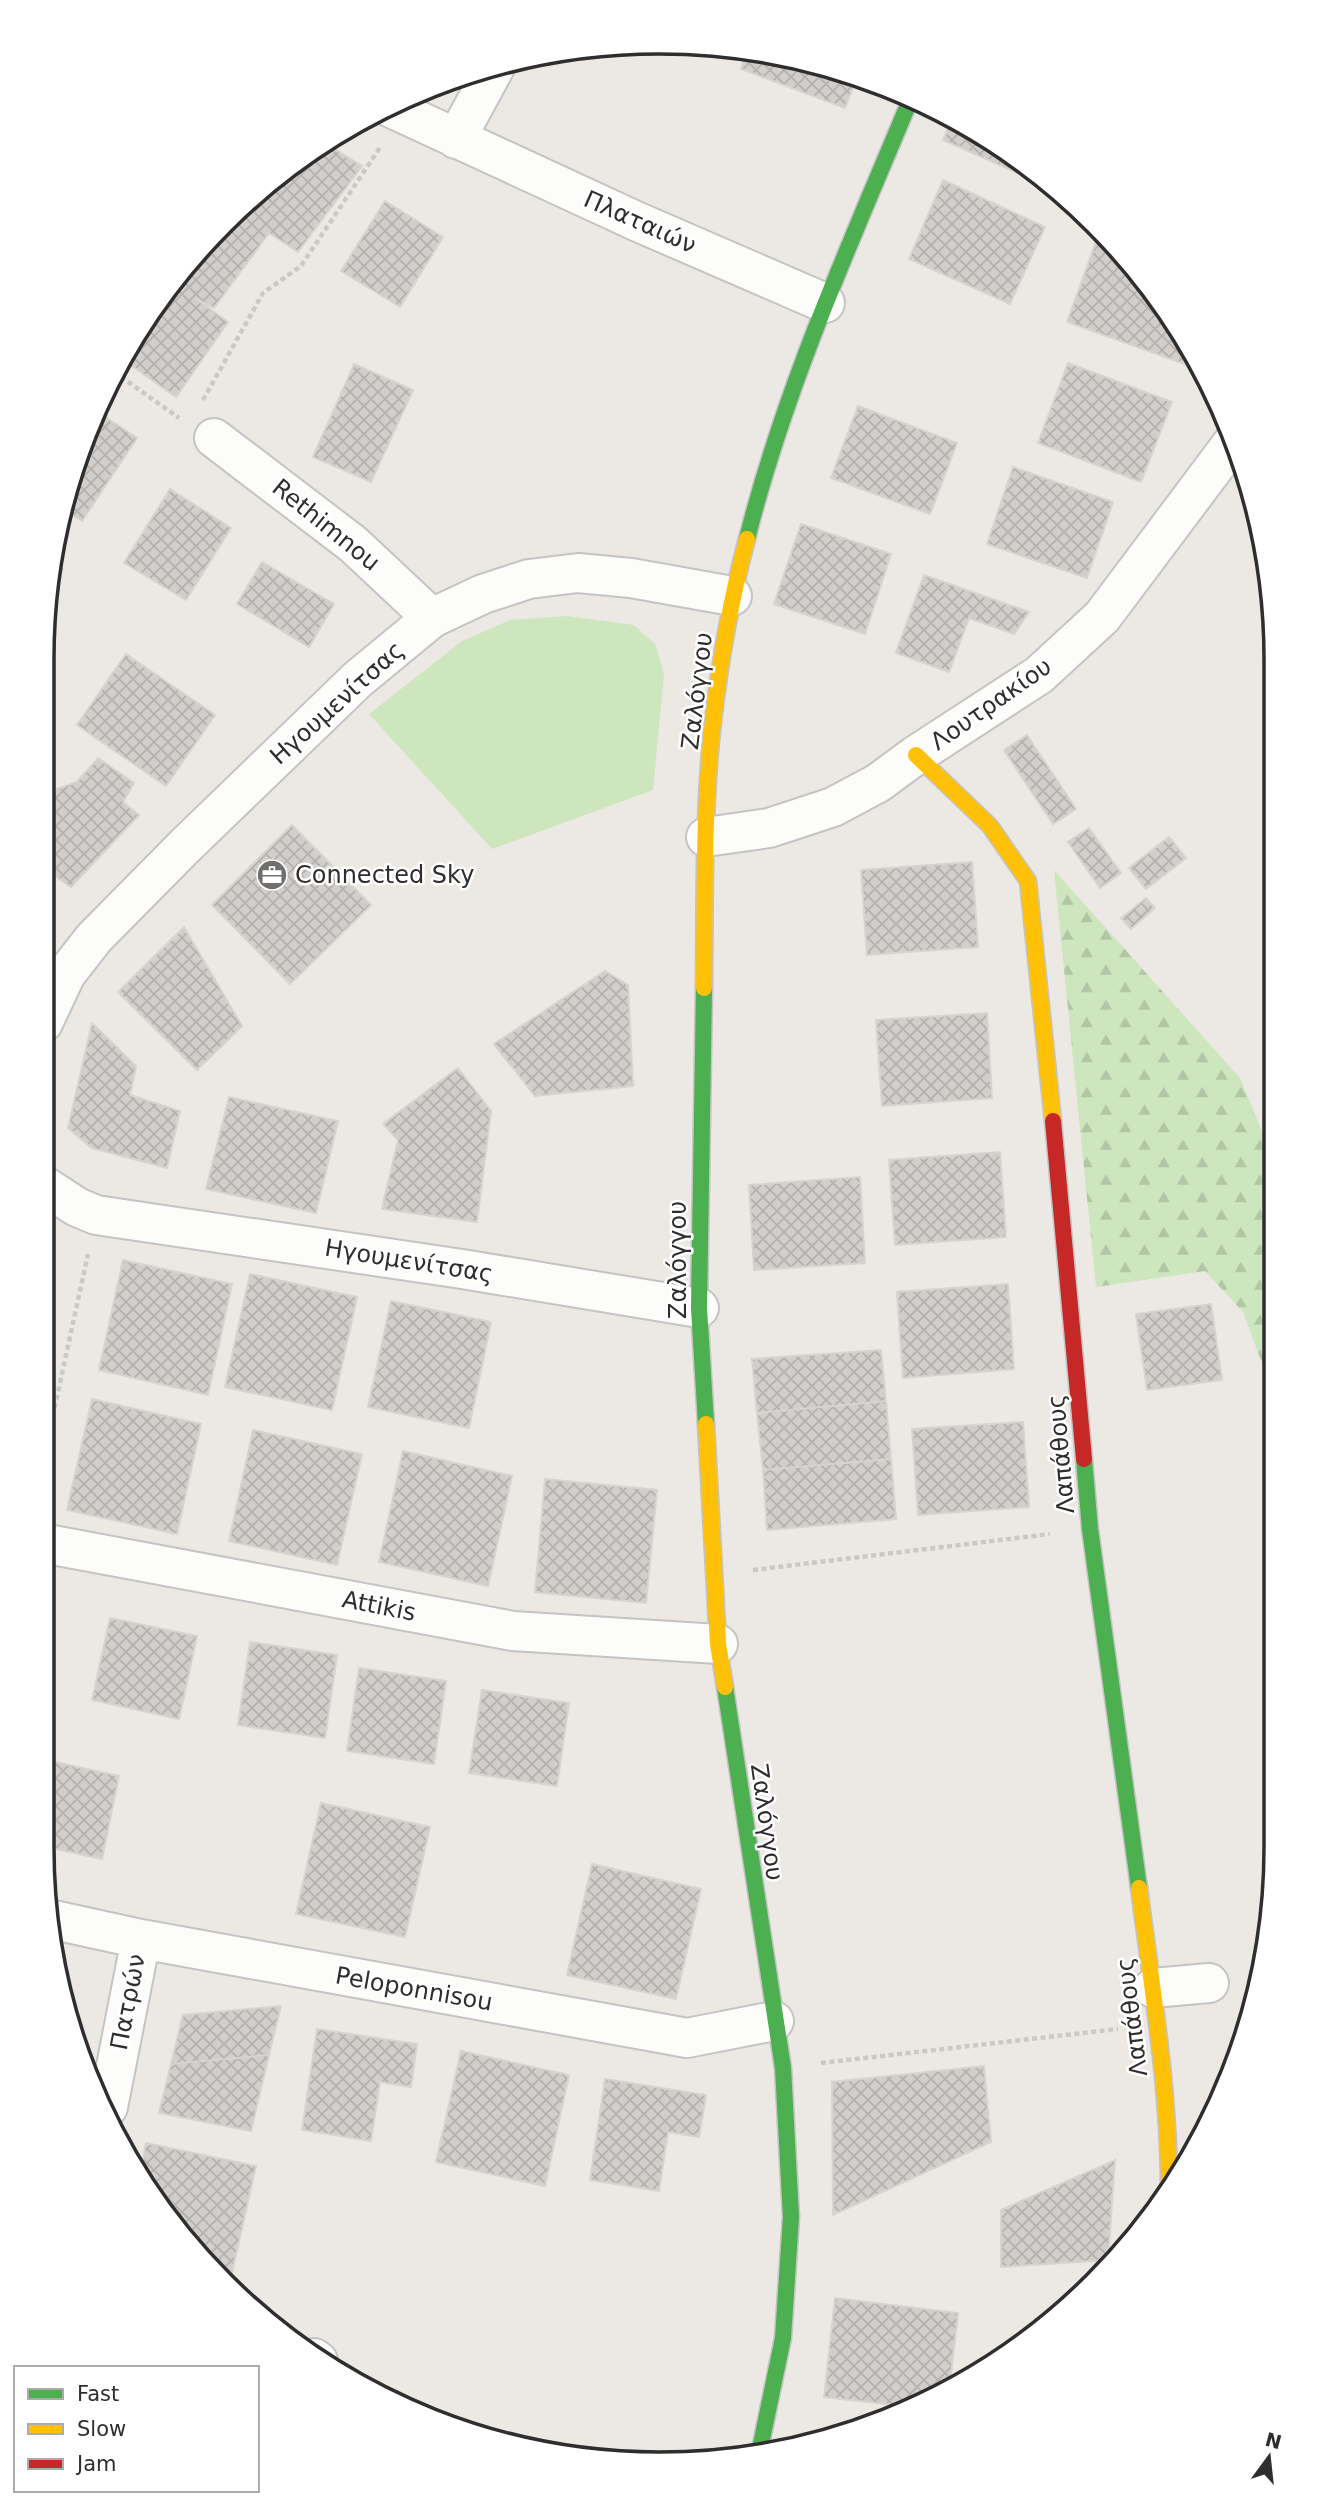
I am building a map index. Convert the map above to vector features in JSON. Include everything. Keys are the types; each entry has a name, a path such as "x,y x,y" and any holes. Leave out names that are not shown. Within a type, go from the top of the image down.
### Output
{"street":[{"path":"456,139 488,79"},
{"name":"Ζαλόγγου","path":"761,2443 782,2338 791,2217 783,2068 718,1644 699,1308 706,837 713,723 732,596 759,489 825,303 907,108"},
{"name":"Πλαταιών","path":"401,113 626,217 825,303"},
{"name":"Rethimnou","path":"201,432 353,544 432,618"},
{"name":"Λουτρακίου","path":"706,837 769,828 833,807 878,783 1039,675 1102,617 1227,451"},
{"name":"Ηγουμενίτσας","path":"54,1000 66,974 94,938 186,845 358,679 432,618 483,594 529,579 578,573 631,578 732,596"},
{"name":"Λαπάθους","path":"916,755 989,825 1028,881 1065,1241 1090,1529 1155,2006 1169,2172"},
{"name":"Ηγουμενίτσας","path":"54,1192 96,1215 462,1269 699,1308"},
{"name":"Attikis","path":"54,1545 513,1631 718,1644"},
{"name":"Peloponnisou","path":"59,1921 141,1939 687,2038 774,2021"},
{"name":"Πατρών","path":"109,2097 141,1939"},
{"path":"1155,2006 1209,1983"}],"path":[{"path":"124,379 201,432 263,293 301,266 392,117"},
{"path":"54,1410 96,1215"},
{"path":"714,1575 1090,1529"},
{"path":"783,2068 1155,2006"}],"green space":[{"path":"567,616 634,625 656,645 664,675 653,790 492,849 369,714 462,641 510,620"},
{"path":"1054,870 1240,1078 1264,1136 1264,1369 1243,1312 1205,1271 1096,1287"}],"building":[{"path":"744,60 816,75 853,86 845,108 741,69"},
{"path":"948,128 1020,174 943,140"},
{"path":"334,149 362,166 298,252 269,233 214,308 195,298 228,322 176,397 131,365 179,291 231,231 260,204 323,156"},
{"path":"943,180 1045,227 1010,304 909,259"},
{"path":"385,201 443,237 400,307 341,271"},
{"path":"1098,243 1139,291 1187,365 1067,322"},
{"path":"1068,363 1172,402 1141,482 1038,443"},
{"path":"354,364 413,390 371,482 313,457"},
{"path":"858,406 957,443 930,514 831,478"},
{"path":"105,417 137,438 82,521 72,515 86,465"},
{"path":"1013,467 1113,502 1087,578 987,544"},
{"path":"170,489 231,528 186,600 124,563"},
{"path":"801,524 891,554 865,634 774,604"},
{"path":"262,562 334,604 309,647 237,604"},
{"path":"924,575 1029,612 1014,634 969,618 949,672 896,653"},
{"path":"126,654 215,715 166,786 77,725"},
{"path":"1027,735 1076,809 1053,824 1004,750"},
{"path":"98,758 134,783 123,802 139,815 71,887 54,875 54,790 77,782"},
{"path":"292,825 371,905 290,984 212,905"},
{"path":"1089,828 1121,873 1100,888 1068,842"},
{"path":"1169,837 1186,858 1146,889 1129,868"},
{"path":"972,862 978,947 867,955 861,870"},
{"path":"1146,898 1155,908 1131,929 1121,918"},
{"path":"184,927 242,1026 197,1070 118,992"},
{"path":"605,971 628,985 633,1086 535,1096 494,1044"},
{"path":"987,1013 992,1098 882,1106 876,1020"},
{"path":"92,1023 136,1066 130,1095 180,1111 167,1168 92,1148 68,1128"},
{"path":"458,1068 491,1111 477,1222 382,1209 398,1140 383,1124"},
{"path":"229,1097 338,1121 316,1213 206,1189"},
{"path":"1000,1152 1006,1237 895,1245 889,1160"},
{"path":"860,1177 865,1263 754,1270 749,1185"},
{"path":"123,1260 232,1284 208,1395 99,1370"},
{"path":"250,1274 357,1297 332,1410 225,1387"},
{"path":"1008,1284 1014,1369 903,1378 897,1292"},
{"path":"391,1301 491,1322 469,1428 368,1407"},
{"path":"1211,1304 1222,1380 1147,1390 1136,1314"},
{"path":"881,1350 886,1401 757,1413 752,1359"},
{"path":"92,1399 201,1424 177,1534 67,1510"},
{"path":"886,1401 891,1459 763,1470 757,1413"},
{"path":"1023,1422 1029,1507 918,1515 912,1429"},
{"path":"253,1430 362,1454 337,1565 229,1541"},
{"path":"403,1451 512,1476 488,1586 379,1562"},
{"path":"891,1459 896,1519 767,1530 763,1470"},
{"path":"545,1479 657,1490 646,1603 535,1592"},
{"path":"110,1618 197,1636 179,1719 92,1700"},
{"path":"250,1642 337,1655 325,1738 238,1725"},
{"path":"359,1668 446,1681 434,1764 347,1751"},
{"path":"482,1690 569,1703 557,1786 469,1773"},
{"path":"54,1762 119,1776 102,1859 54,1849"},
{"path":"321,1803 430,1827 405,1937 296,1914"},
{"path":"592,1864 701,1889 676,1999 567,1975"},
{"path":"281,2006 269,2055 171,2064 183,2015"},
{"path":"317,2029 417,2044 411,2087 380,2082 371,2141 302,2130"},
{"path":"461,2051 569,2075 545,2186 436,2162"},
{"path":"269,2055 251,2131 159,2113 171,2064"},
{"path":"984,2066 991,2142 833,2215 832,2082"},
{"path":"605,2079 706,2095 699,2137 668,2132 659,2191 590,2180"},
{"path":"146,2143 256,2166 231,2275 179,2215 142,2161"},
{"path":"1115,2160 1109,2252 1101,2260 1001,2267 1001,2210"},
{"path":"835,2298 958,2313 951,2376 893,2405 824,2397"}],"traffic: fast":[{"path":"747,539 762,482 800,371 907,108"},
{"path":"704,988 699,1308 706,1424"},
{"path":"1084,1459 1090,1529 1139,1888"},
{"path":"725,1687 783,2068 791,2217 783,2338 761,2443"}],"traffic: slow":[{"path":"704,988 705,854 710,755 723,653 747,539"},
{"path":"916,755 990,826 1028,881 1053,1121"},
{"path":"706,1424 718,1644 725,1687"},
{"path":"1139,1888 1163,2076 1169,2172"}],"traffic: jam":[{"path":"1053,1121 1084,1459"}],"place":[{"name":"Connected Sky","path":"272,875"}]}
